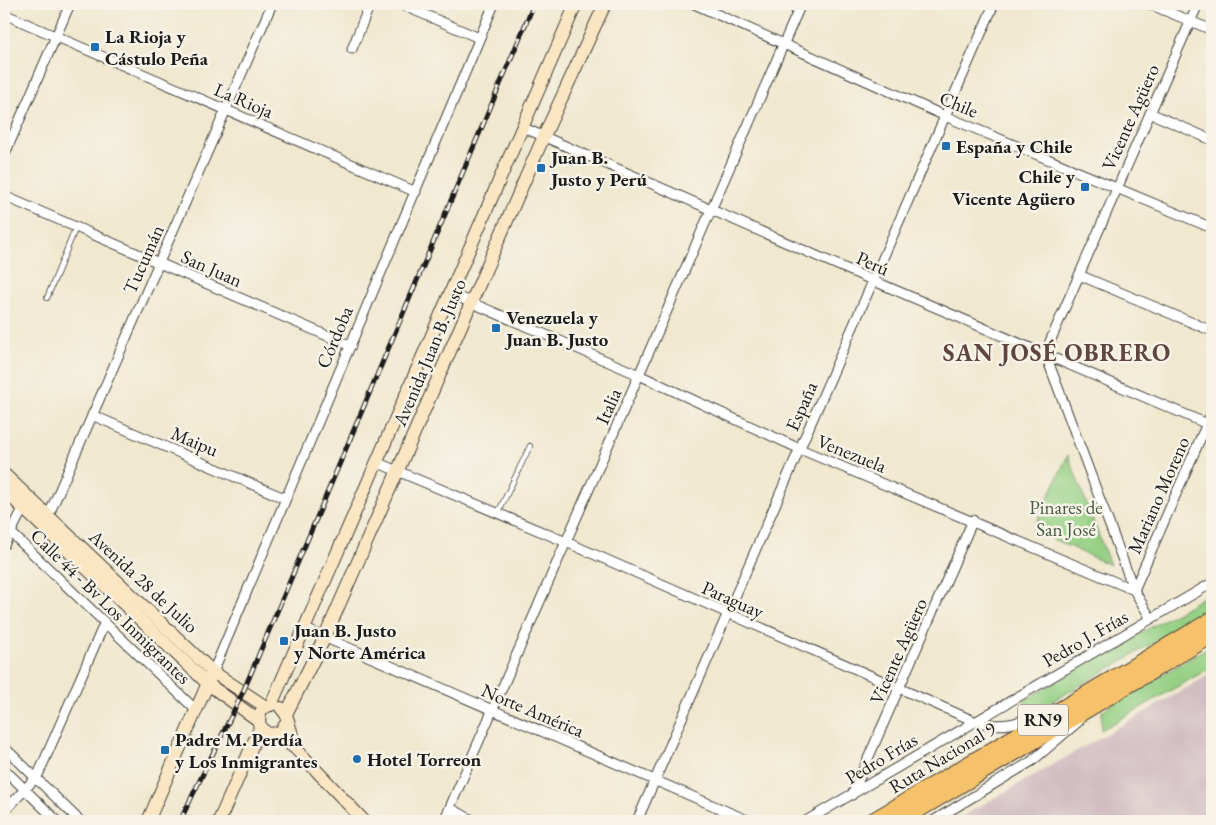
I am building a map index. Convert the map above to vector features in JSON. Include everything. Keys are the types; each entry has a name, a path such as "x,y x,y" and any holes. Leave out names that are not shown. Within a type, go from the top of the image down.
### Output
{"highway":[{"name":"Ruta Nacional 9","path":"873,821 1212,620"},
{"name":"Ruta Nacional 9","path":"899,821 1212,635"}],"main road":[{"name":"Avenida Juan B. Justo","path":"269,706 576,4"},
{"name":"Avenida Juan B. Justo","path":"287,718 399,470 544,136 605,4"},
{"name":"Avenida 28 de Julio","path":"4,474 45,522 208,684 265,729 296,750 364,821"},
{"name":"Avenida 28 de Julio","path":"4,490 23,509 45,522 213,672 269,706"},
{"name":"Córdoba","path":"148,821 213,672"},
{"path":"228,821 265,729 260,712 269,706 280,707 287,718 296,750"},
{"path":"265,729 284,730 287,718"},
{"path":"219,821 265,729"}],"street":[{"path":"4,156 70,4"},
{"name":"Tucumán","path":"45,522 272,4"},
{"path":"352,49 370,4"},
{"path":"400,4 479,38"},
{"name":"Córdoba","path":"213,672 284,498 351,346 494,4"},
{"name":"Chile","path":"694,4 945,116 1212,228"},
{"name":"Italia","path":"444,821 801,4"},
{"name":"España","path":"637,821 994,4"},
{"path":"1149,4 1212,30"},
{"name":"Vicente Agüero","path":"1045,353 1198,4"},
{"name":"La Rioja","path":"4,14 416,192"},
{"path":"1150,113 1212,140"},
{"name":"Perú","path":"522,127 1210,425"},
{"name":"San Juan","path":"4,196 351,346"},
{"path":"1079,275 1212,331"},
{"name":"Venezuela","path":"449,293 639,375 800,449 973,520 1134,590"},
{"path":"1045,353 1134,590 1151,619"},
{"name":"Mariano Moreno","path":"1134,590 1210,425 1212,412"},
{"name":"Maipu","path":"92,415 284,498"},
{"name":"Paraguay","path":"376,462 399,470 566,542 974,721 991,726 1018,723 1081,697"},
{"path":"4,545 7,529 23,509"},
{"name":"Vicente Agüero","path":"852,795 973,520"},
{"name":"Calle 44 - Bv Los Inmigrantes","path":"7,529 196,710"},
{"name":"Pedro J. Frías","path":"974,721 1212,584"},
{"path":"4,812 36,778 105,622"},
{"name":"Norte América","path":"303,628 749,821"},
{"path":"933,821 1032,761 1105,700"},
{"name":"Pedro Frías","path":"806,821 974,721"},
{"path":"4,747 80,821"},
{"path":"4,769 57,821"},
{"path":"450,808 474,821"}],"lane":[{"path":"47,298 76,226"},
{"path":"498,513 530,446"}],"shaded area":[{"path":"1212,673 1212,821 954,821 1161,703"}],"green space":[{"name":"Pinares de San José","path":"1068,455 1110,565 1033,530"},
{"path":"1212,592 1212,609 1034,712 1023,701"},
{"path":"1212,645 1212,667 1101,730 1102,711"}],"railway":[{"path":"180,821 243,692 534,4"}],"place":[{"name":"La Rioja y Cástulo Peña","path":"95,47"},
{"name":"España y Chile","path":"946,146"},
{"name":"Juan B. Justo y Perú","path":"541,168"},
{"name":"Chile y Vicente Agüero","path":"1085,187"},
{"name":"Venezuela y Juan B. Justo","path":"496,328"},
{"name":"Juan B. Justo y Norte América","path":"284,641"},
{"name":"Padre M. Perdía y Los Inmigrantes","path":"165,750"},
{"name":"Hotel Torreon","path":"357,759"}],"district":[{"name":"SAN JOSÉ OBRERO","path":"1057,353"}]}
